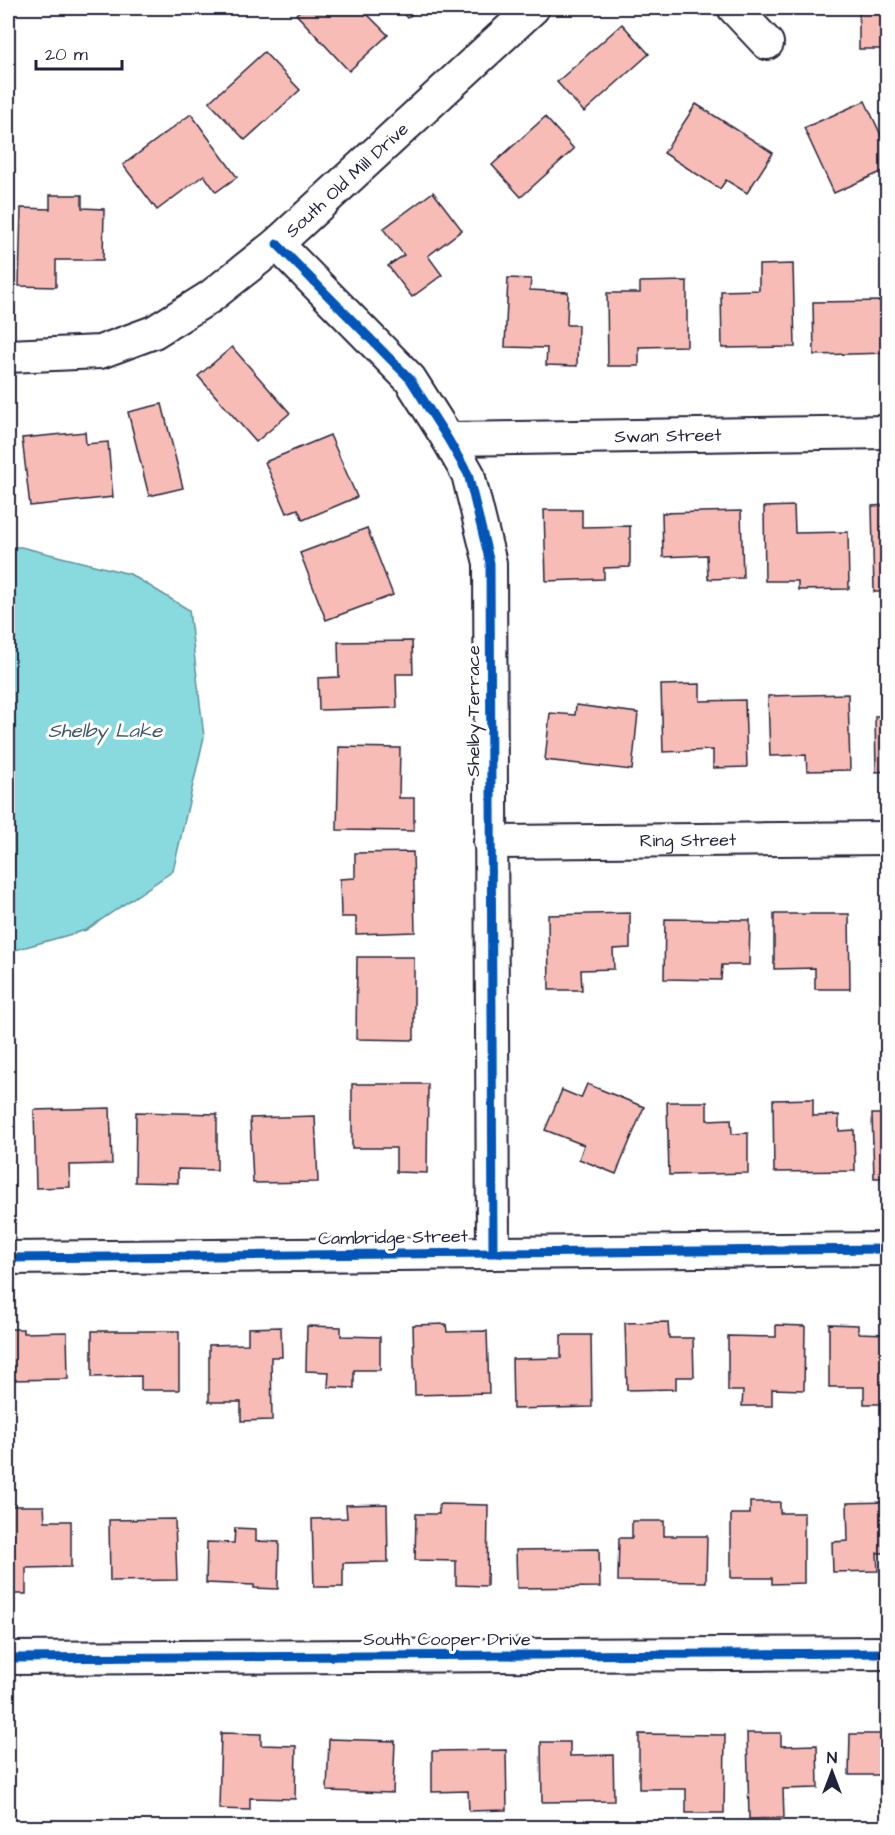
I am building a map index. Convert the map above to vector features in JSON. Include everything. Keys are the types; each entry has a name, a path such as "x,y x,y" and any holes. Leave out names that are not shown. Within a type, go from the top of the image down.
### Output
{"street":[{"name":"South Old Mill Drive","path":"8,356 100,352 154,332 210,297 277,244 533,8"},
{"path":"734,8 767,43"},
{"name":"Shelby Terrace","path":"277,244 410,380 448,438 468,474 490,563 493,1252"},
{"name":"Swan Street","path":"448,438 888,432"},
{"name":"Ring Street","path":"490,842 888,838"},
{"name":"Cambridge Street","path":"8,1258 888,1249"},
{"name":"South Cooper Drive","path":"8,1658 888,1653"}],"water":[{"name":"Shelby Lake","path":"8,547 21,547 130,574 189,610 204,737 173,871 86,930 8,952"}],"building":[{"path":"304,8 361,8 388,35 349,71 296,14"},
{"path":"398,8 420,8 407,18"},
{"path":"859,8 888,8 888,49 859,49"},
{"path":"622,24 649,54 584,112 557,82"},
{"path":"264,52 300,90 245,140 209,102"},
{"path":"865,101 888,150 888,169 834,193 804,128"},
{"path":"696,104 773,153 747,193 726,180 720,189 664,153"},
{"path":"191,114 237,177 216,192 204,175 157,210 123,165"},
{"path":"545,117 574,149 521,197 492,165"},
{"path":"433,192 462,230 428,256 442,275 412,297 388,266 404,255 383,229"},
{"path":"50,195 82,195 82,208 104,209 103,260 56,260 56,287 19,286 21,208 50,209"},
{"path":"793,264 795,347 722,348 721,291 759,290 759,265"},
{"path":"508,278 531,279 530,290 568,292 567,325 578,325 577,366 546,365 547,348 505,347"},
{"path":"687,281 687,346 639,347 639,366 608,366 607,293 640,293 640,282"},
{"path":"888,301 888,353 814,355 813,302"},
{"path":"232,347 290,413 256,442 198,376"},
{"path":"162,404 183,488 149,496 128,412"},
{"path":"85,432 86,444 108,442 113,497 30,506 22,438"},
{"path":"330,435 357,497 303,520 298,509 287,513 265,462"},
{"path":"888,505 888,592 874,592 872,506"},
{"path":"794,506 795,533 848,532 849,589 798,590 798,581 765,581 764,507"},
{"path":"544,510 582,510 582,527 630,526 630,567 604,568 604,579 546,581"},
{"path":"741,511 743,578 708,579 707,555 663,557 662,513"},
{"path":"367,528 393,595 326,620 300,553"},
{"path":"412,641 413,674 396,674 397,708 319,710 318,678 339,677 338,642"},
{"path":"700,684 700,701 745,700 747,767 713,768 713,750 663,752 661,685"},
{"path":"848,694 850,770 807,771 806,755 770,756 768,696"},
{"path":"576,705 638,713 632,770 545,760 550,713 575,715"},
{"path":"875,716 888,716 888,771 876,772"},
{"path":"339,747 400,748 399,798 414,798 414,831 337,830"},
{"path":"413,852 415,932 356,934 356,917 341,917 340,879 355,878 355,853"},
{"path":"630,913 630,948 613,949 614,969 581,970 582,990 549,990 548,915"},
{"path":"774,914 849,914 850,989 815,989 815,968 774,969"},
{"path":"665,919 750,920 749,965 722,965 721,980 664,979"},
{"path":"883,919 888,919 888,957 883,957"},
{"path":"357,957 414,957 414,1040 356,1039"},
{"path":"352,1084 428,1084 427,1173 396,1172 396,1148 352,1148"},
{"path":"587,1084 644,1107 616,1174 579,1159 584,1145 545,1130 562,1090 581,1098"},
{"path":"813,1099 813,1116 839,1115 839,1131 854,1130 855,1171 774,1172 773,1100"},
{"path":"667,1102 707,1102 707,1120 731,1119 732,1134 748,1133 748,1173 669,1175"},
{"path":"110,1108 112,1164 69,1165 70,1187 36,1188 34,1110"},
{"path":"136,1112 217,1114 217,1170 178,1169 178,1183 135,1182"},
{"path":"872,1114 888,1114 888,1178 874,1178"},
{"path":"315,1116 318,1182 253,1183 250,1118"},
{"path":"668,1322 669,1338 693,1338 694,1377 676,1377 676,1389 627,1390 625,1323"},
{"path":"446,1324 447,1332 487,1331 489,1393 415,1395 413,1325"},
{"path":"829,1324 858,1325 858,1333 888,1334 888,1404 864,1404 864,1387 829,1387"},
{"path":"776,1325 805,1326 804,1390 772,1389 772,1406 742,1406 743,1391 728,1391 728,1336 776,1337"},
{"path":"307,1326 341,1327 341,1336 380,1337 380,1370 354,1370 354,1388 328,1387 329,1372 306,1371"},
{"path":"281,1327 282,1357 271,1357 272,1420 241,1421 241,1402 209,1402 209,1345 248,1344 248,1328"},
{"path":"8,1329 23,1329 23,1333 67,1332 68,1379 8,1380"},
{"path":"92,1331 179,1331 179,1390 141,1390 141,1376 92,1377"},
{"path":"561,1335 591,1335 592,1407 513,1409 512,1359 561,1358"},
{"path":"750,1502 780,1502 780,1513 804,1513 804,1583 772,1584 772,1578 731,1578 731,1514 750,1514"},
{"path":"888,1502 888,1553 877,1553 878,1571 833,1572 832,1542 848,1541 847,1503"},
{"path":"387,1504 388,1562 343,1563 343,1587 314,1587 312,1519 347,1518 346,1505"},
{"path":"439,1504 488,1505 487,1586 456,1585 456,1561 415,1560 416,1514 439,1514"},
{"path":"8,1506 44,1506 45,1521 71,1521 71,1567 26,1568 26,1594 8,1594"},
{"path":"175,1519 177,1580 110,1581 109,1520"},
{"path":"632,1521 664,1521 664,1536 707,1536 706,1582 618,1581 619,1538 632,1538"},
{"path":"235,1528 256,1529 256,1541 279,1542 278,1589 254,1588 254,1585 206,1583 207,1542 234,1543"},
{"path":"599,1549 600,1587 517,1588 516,1550"},
{"path":"221,1733 261,1734 261,1745 296,1746 295,1799 250,1798 250,1810 219,1809"},
{"path":"747,1733 781,1733 781,1746 817,1745 818,1788 783,1789 784,1818 749,1819"},
{"path":"639,1734 725,1735 724,1813 686,1813 686,1789 639,1789"},
{"path":"850,1734 888,1734 888,1775 849,1775"},
{"path":"329,1739 395,1741 393,1793 327,1791"},
{"path":"541,1742 570,1742 570,1756 613,1755 614,1801 542,1802"},
{"path":"506,1750 507,1810 469,1811 468,1791 432,1792 432,1751"}],"cycle path":[{"path":"277,244 410,379 468,474 490,563 493,1252"},
{"path":"8,1258 888,1249"},
{"path":"8,1658 888,1653"}]}
